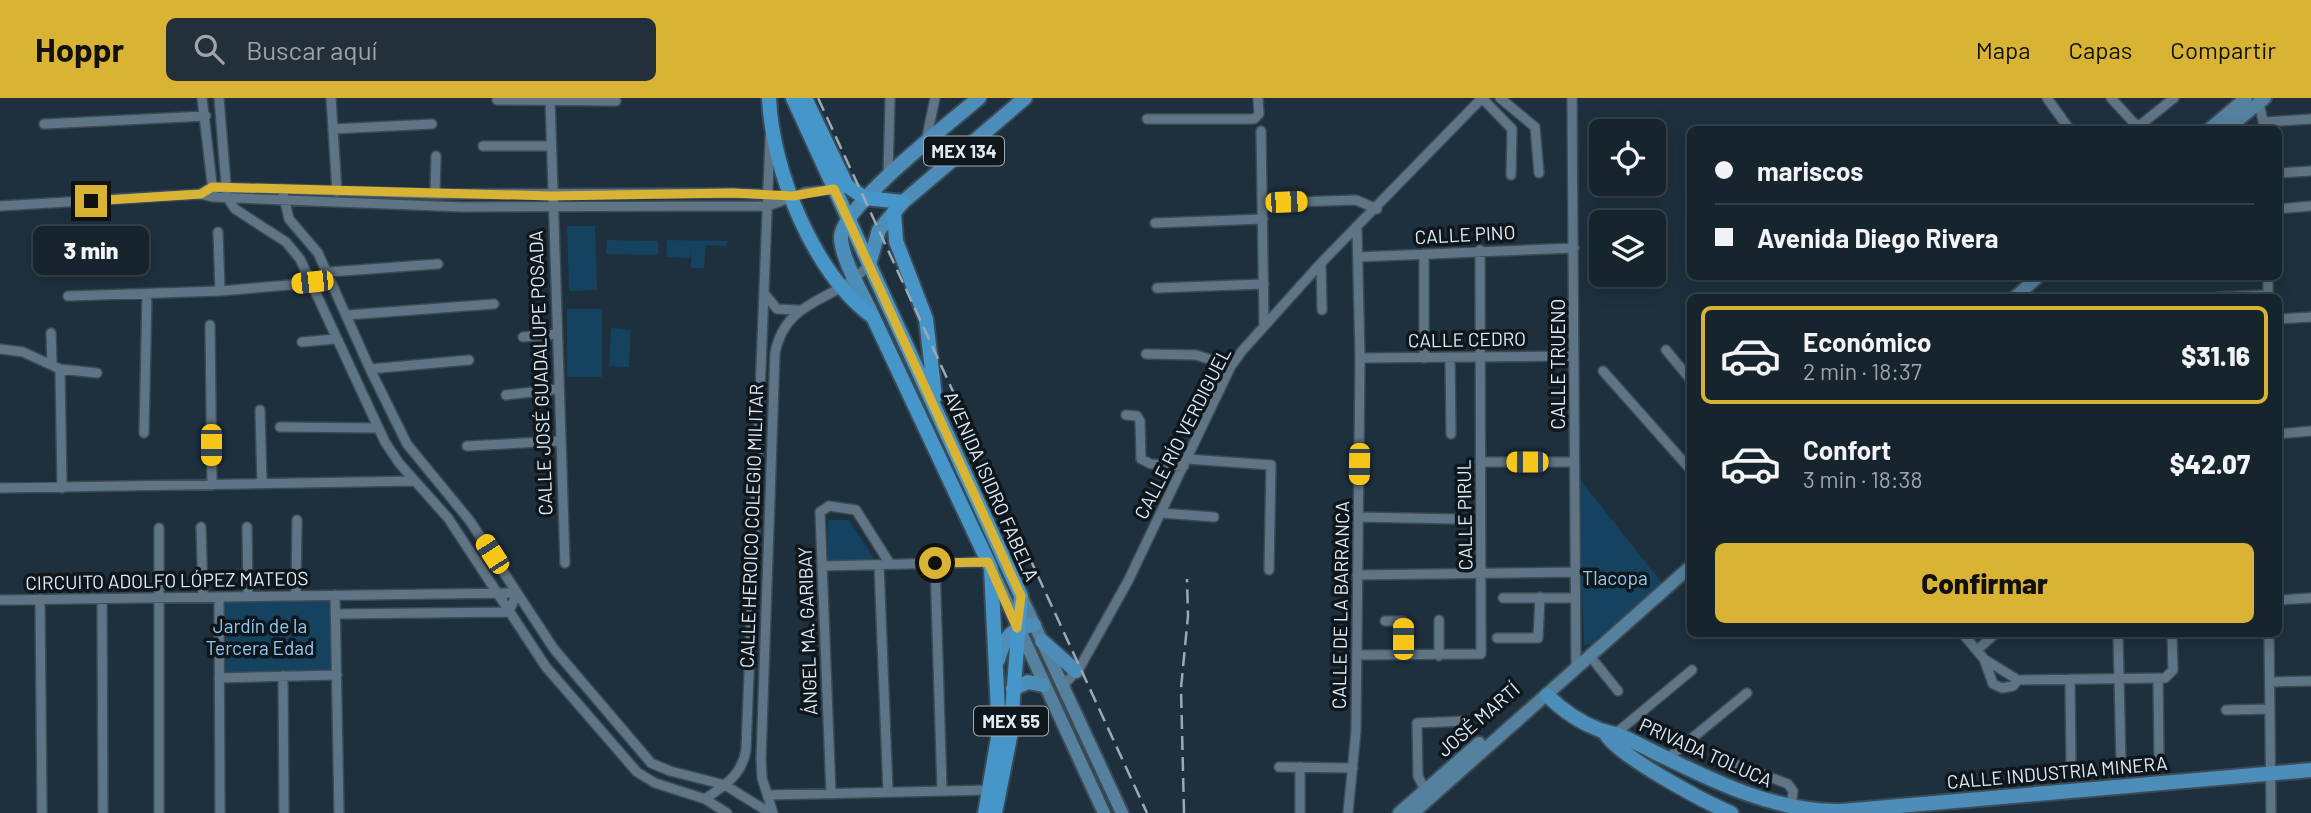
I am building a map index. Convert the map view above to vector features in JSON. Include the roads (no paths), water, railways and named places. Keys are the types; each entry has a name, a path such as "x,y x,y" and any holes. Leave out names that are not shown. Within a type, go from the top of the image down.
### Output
{"highway":[{"name":"AVENIDA ISIDRO FABELA","path":"769,98 771,121 793,196 812,242 842,288 873,317 990,565"},
{"name":"AVENIDA ISIDRO FABELA","path":"793,98 1021,596"},
{"path":"806,98 843,181 864,198 898,207 896,241 926,319 937,409"},
{"name":"MEX 55","path":"985,813 999,732 998,660 990,565"},
{"path":"1017,628 1021,596"},
{"name":"MEX 55","path":"995,813 1010,737 1017,628"}],"main road":[{"name":"MEX 134","path":"847,219 864,198 979,98"},
{"name":"MEX 134","path":"869,264 879,230 898,207 1026,98"},
{"path":"2213,126 2246,98"},
{"path":"2231,126 2261,100"},
{"name":"MEX 55","path":"847,219 841,234 842,245 873,317"},
{"path":"2019,294 2034,280"},
{"name":"AVENIDA ISIDRO FABELA","path":"990,565 1104,813"},
{"name":"JOSÉ MARTÍ","path":"1413,813 1427,794 1687,569"},
{"name":"AVENIDA ISIDRO FABELA","path":"1021,596 1122,813"},
{"path":"998,660 1004,641 1017,628 1034,625"},
{"path":"1042,641 1076,671"},
{"name":"JOSÉ MARTÍ","path":"1398,813 1427,794 1547,695 1582,662"},
{"path":"1013,689 1028,682 1043,685"},
{"name":"PRIVADA TOLUCA","path":"1547,695 1569,715 1724,785 1791,807 1838,812"},
{"name":"PRIVADA TOLUCA","path":"1610,735 1681,788 1731,813"},
{"name":"CALLE INDUSTRIA MINERA","path":"1917,813 2311,770"},
{"name":"CALLE INDUSTRIA MINERA","path":"1838,812 2275,774"}],"street":[{"path":"202,98 213,192"},
{"path":"219,98 227,192 235,209 286,242 300,259 335,340 378,428 399,463 448,518 546,667 637,772 655,783 705,799 727,813"},
{"path":"331,98 337,192"},
{"path":"227,192 284,200 373,199 551,206 768,206 793,196 883,182 890,98"},
{"path":"926,142 935,98"},
{"path":"1147,119 1254,119 1259,114 1258,98"},
{"path":"1482,98 1512,129 1511,175"},
{"name":"CALLE RÍO VERDIGUEL","path":"1063,686 1076,671 1128,581 1231,366 1321,263 1357,230 1482,98"},
{"path":"1500,98 1535,127 1539,173"},
{"name":"CALLE TRUENO","path":"1572,98 1574,598 1582,662"},
{"path":"2047,98 2067,126"},
{"path":"2111,98 2136,126"},
{"path":"2138,126 2174,98"},
{"name":"CALLE JOSÉ GUADALUPE POSADA","path":"550,99 551,206 565,563"},
{"path":"496,100 615,101"},
{"path":"2261,100 2265,126 2311,119"},
{"path":"44,124 206,116"},
{"name":"CALLE HEROICO COLEGIO MILITAR","path":"705,799 735,777 745,759 771,121"},
{"path":"332,129 432,124"},
{"path":"1261,131 1264,326"},
{"path":"484,146 551,146"},
{"path":"435,194 436,156"},
{"path":"2282,173 2311,171"},
{"path":"282,189 289,219 313,245 329,272 370,369 407,444 470,521 554,649 652,763 670,771 724,785 771,813"},
{"path":"0,206 282,189 337,192 373,199 435,194 551,196 733,193 793,196"},
{"path":"732,206 733,193"},
{"path":"1262,203 1356,200 1377,209"},
{"path":"2282,209 2311,206"},
{"path":"1155,223 1263,219"},
{"name":"CALLE DE LA BARRANCA","path":"1348,813 1353,768 1357,655 1360,358 1357,230"},
{"path":"218,232 220,291"},
{"name":"CALLE PINO","path":"1358,257 1574,248"},
{"name":"CALLE PIRUL","path":"1357,655 1481,654 1480,250"},
{"path":"1424,254 1424,358"},
{"path":"1321,263 1322,310"},
{"path":"329,272 438,264"},
{"name":"MEX 134","path":"856,280 869,264"},
{"path":"764,292 769,303 777,309 798,310 856,280"},
{"path":"68,296 220,291 312,282"},
{"path":"1157,288 1264,284"},
{"path":"144,433 147,294"},
{"path":"346,315 494,304"},
{"name":"CALLE HEROICO COLEGIO MILITAR","path":"771,813 761,769 775,353 783,329 798,310"},
{"path":"2282,319 2311,317"},
{"path":"211,325 212,485"},
{"path":"51,333 56,367 62,488"},
{"path":"523,337 556,334"},
{"path":"302,342 335,340"},
{"path":"0,348 23,352 56,367 97,373"},
{"path":"1665,350 1687,376"},
{"path":"1146,354 1196,355 1231,366"},
{"name":"CALLE CEDRO","path":"1360,358 1574,356"},
{"path":"1450,357 1451,434"},
{"path":"370,369 469,360"},
{"path":"1603,371 1687,466"},
{"path":"506,395 558,389"},
{"path":"260,410 262,484"},
{"path":"1126,415 1137,416 1140,421 1140,459 1151,464 1271,465 1269,570"},
{"path":"280,427 378,428"},
{"path":"2282,433 2311,431"},
{"path":"467,446 559,441"},
{"path":"1480,462 1574,461"},
{"path":"0,488 415,481"},
{"name":"ÁNGEL MA. GARIBAY","path":"831,794 820,512 829,506 841,506 861,514 890,565"},
{"path":"1161,513 1214,517"},
{"path":"1358,517 1454,519"},
{"path":"296,596 297,520"},
{"path":"159,527 159,813"},
{"path":"201,527 203,597"},
{"path":"247,527 248,596"},
{"path":"755,530 768,530"},
{"path":"822,566 935,563 990,565"},
{"path":"935,563 943,791"},
{"path":"879,565 888,792"},
{"path":"1357,575 1574,572"},
{"path":"509,612 517,593"},
{"name":"CIRCUITO ADOLFO LÓPEZ MATEOS","path":"0,600 517,593"},
{"name":"CIRCUITO ADOLFO LÓPEZ MATEOS","path":"335,595 339,813"},
{"path":"219,597 220,813"},
{"path":"1497,638 1538,638 1540,597"},
{"path":"1503,598 1574,598"},
{"path":"2282,600 2311,598"},
{"path":"40,599 41,813"},
{"path":"102,599 103,813"},
{"path":"336,614 509,612"},
{"path":"1439,620 1439,656"},
{"path":"1385,621 1403,621 1403,655"},
{"path":"1965,637 1984,659 2018,680 2169,677 2173,670 2172,637"},
{"path":"1976,650 1991,637"},
{"path":"2118,637 2121,764"},
{"path":"2269,637 2270,709 2275,774 2271,813"},
{"path":"1984,659 1989,679 1996,687 2008,688 2018,680"},
{"path":"1582,662 1618,691"},
{"path":"1610,735 1692,670"},
{"path":"219,678 337,675"},
{"path":"283,677 284,813"},
{"path":"2158,678 2159,756"},
{"path":"2070,679 2071,764"},
{"path":"2270,682 2311,681"},
{"path":"1668,758 1747,693"},
{"path":"748,696 763,696"},
{"path":"2226,710 2270,709"},
{"path":"1427,794 1417,772 1417,723 1467,722"},
{"path":"1727,761 1788,784 1793,791 1791,807"},
{"path":"1279,767 1353,768"},
{"path":"1300,767 1300,813"},
{"path":"768,795 990,790"}],"railway":[{"path":"818,98 1147,813"},
{"path":"1184,813 1181,688 1188,616 1187,579"}],"park label":[{"name":"Tlacopa","path":"1615,577"},
{"name":"Jardín de la Tercera Edad","path":"260,636"}]}
